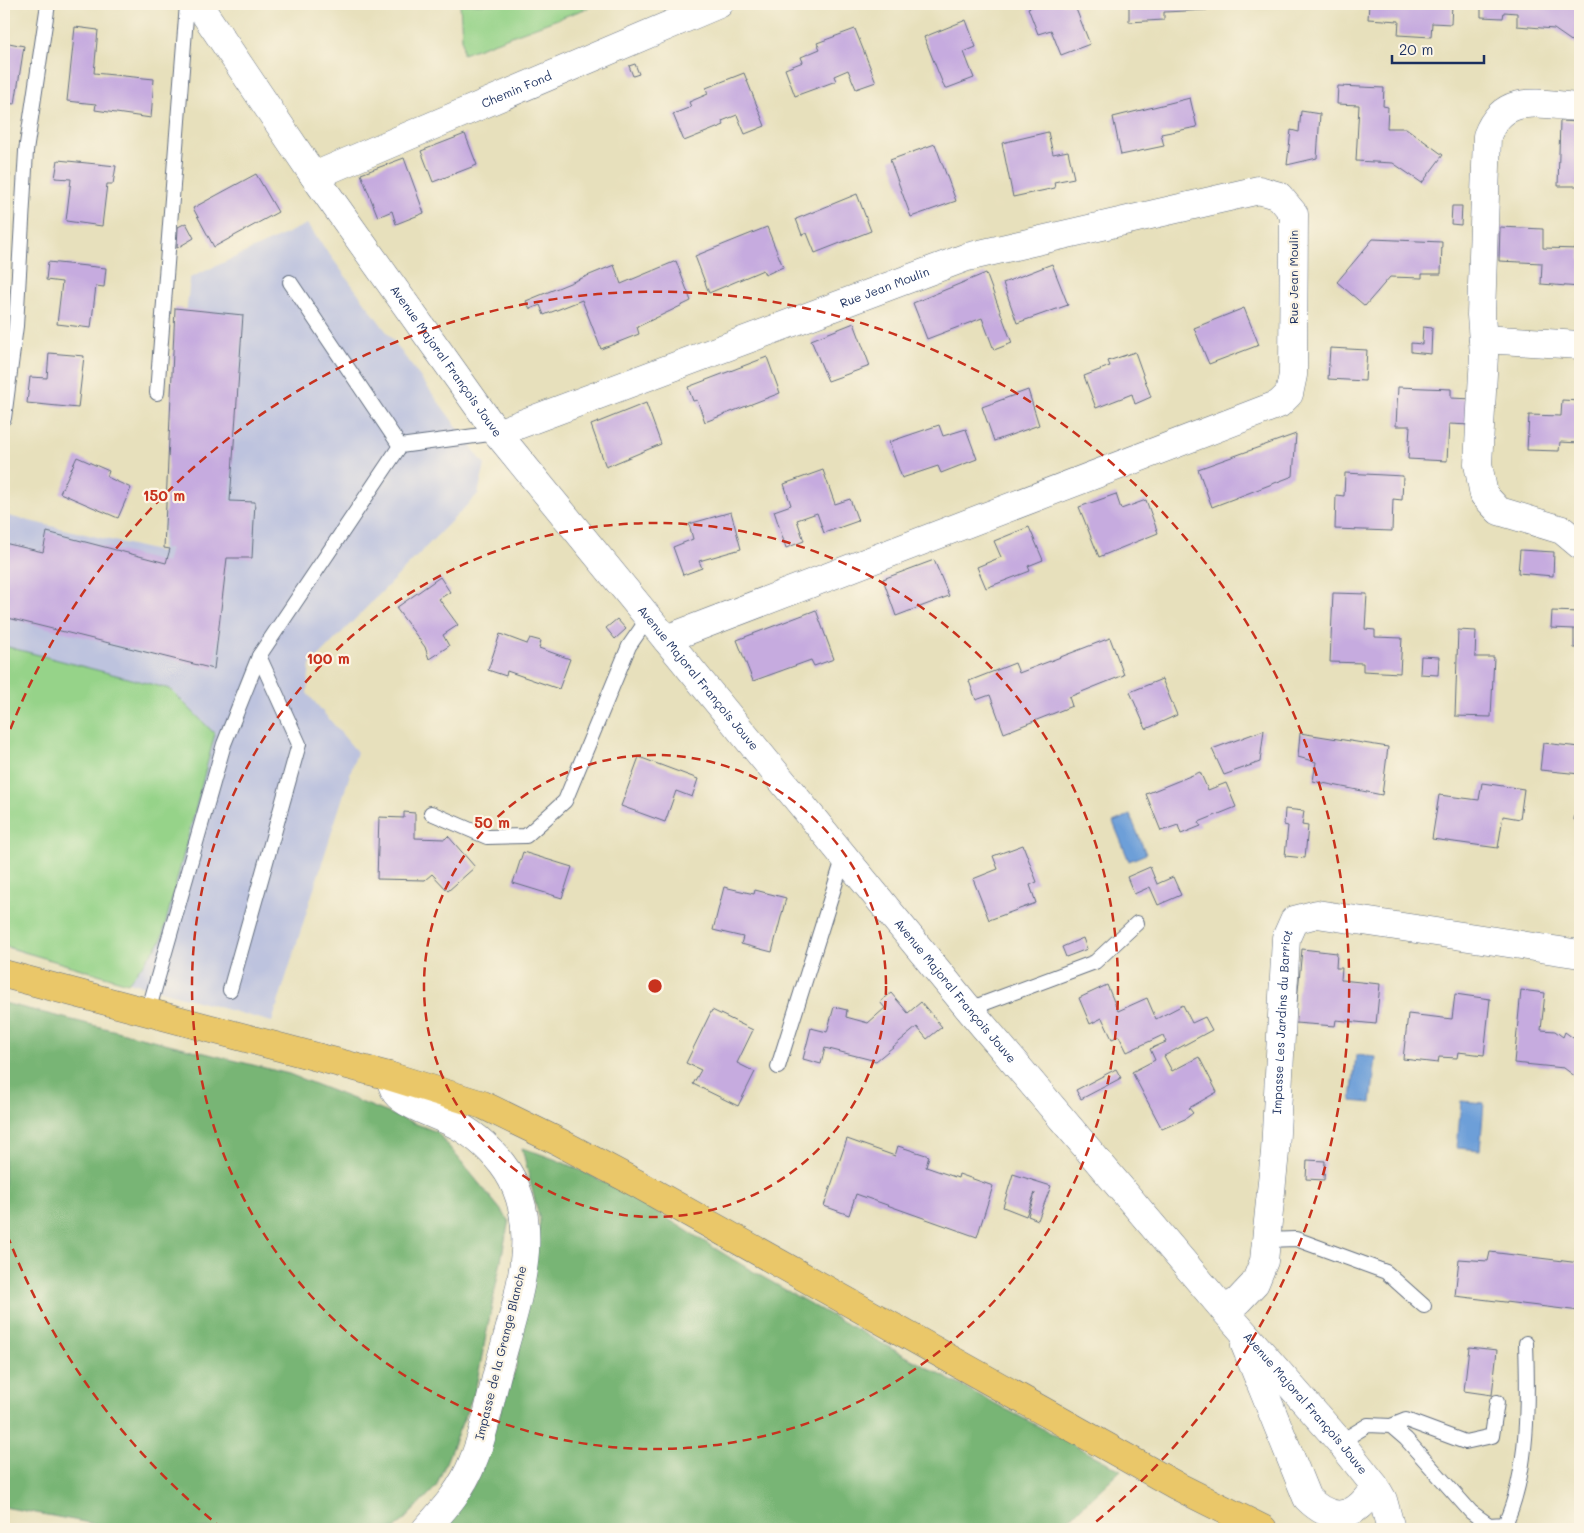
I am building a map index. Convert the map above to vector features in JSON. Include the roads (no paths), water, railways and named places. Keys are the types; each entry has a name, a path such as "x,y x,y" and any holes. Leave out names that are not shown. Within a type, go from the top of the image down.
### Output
{"main road":[{"path":"4,974 389,1076 483,1106 559,1142 1177,1486 1263,1529"}],"street":[{"name":"Avenue Majoral François Jouve","path":"198,4 314,176 497,433 969,1009 1230,1316 1340,1442 1375,1486 1383,1500 1391,1529"},
{"name":"Chemin Fond","path":"314,176 719,4"},
{"path":"1580,107 1520,103 1506,108 1493,120 1487,136 1481,315 1483,339 1478,464 1484,495 1499,510 1562,530 1580,545"},
{"name":"Rue Jean Moulin","path":"497,433 967,258 1258,190 1278,196 1294,214 1293,375 1289,394 1278,404 666,639"},
{"path":"1483,339 1580,346"},
{"name":"Impasse Les Jardins du Barriot","path":"1230,1316 1238,1301 1255,1283 1264,1261 1275,1152 1286,938 1294,920 1317,914 1580,954"},
{"name":"Impasse de la Grange Blanche","path":"389,1076 397,1094 421,1109 451,1122 481,1142 502,1164 518,1190 524,1215 526,1248 521,1283 473,1462 455,1497 426,1529"},
{"name":"Avenue Majoral François Jouve","path":"1230,1316 1308,1498 1320,1511 1338,1515 1357,1509 1368,1498 1375,1486"}],"lane":[{"path":"4,418 10,322 26,151 48,4"},
{"path":"157,393 187,4"},
{"path":"290,282 400,446"},
{"path":"148,1012 224,744 259,656 400,446 497,433"},
{"path":"431,813 487,836 526,836 565,801 629,646 649,617"},
{"path":"230,990 299,744 259,656"},
{"path":"778,1067 844,856"},
{"path":"969,1009 1095,962 1136,923"},
{"path":"1266,1240 1296,1239 1386,1272 1424,1306"},
{"path":"1390,1426 1406,1439 1471,1512 1490,1525 1506,1524 1513,1507 1522,1453 1528,1385 1526,1343"},
{"path":"1340,1442 1368,1425 1390,1426 1406,1420 1465,1442 1492,1436 1497,1402"}],"water":[{"path":"1130,815 1146,854 1129,861 1113,822"},
{"path":"1356,1055 1376,1057 1371,1103 1351,1101"},
{"path":"1461,1101 1484,1103 1480,1150 1457,1148"}]}
